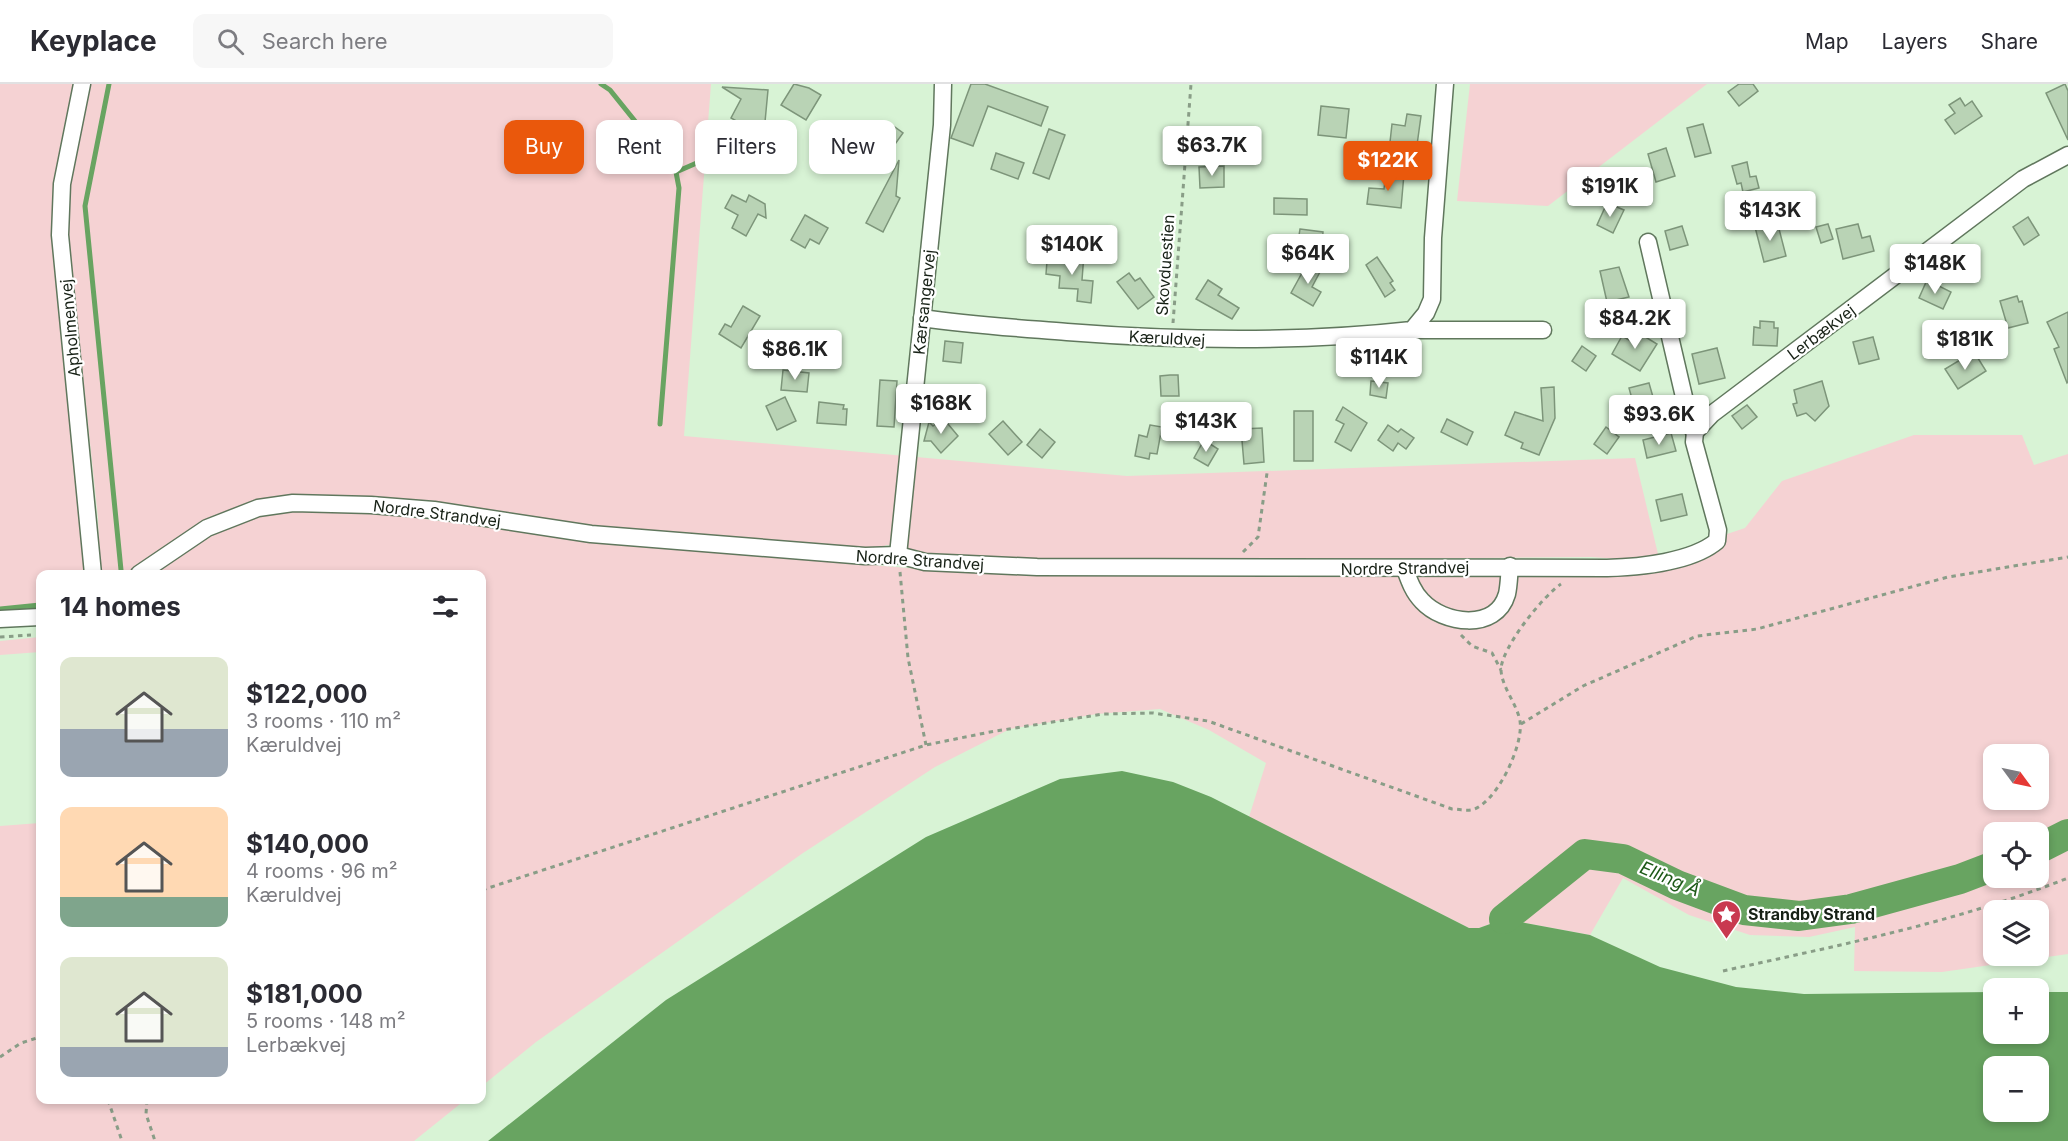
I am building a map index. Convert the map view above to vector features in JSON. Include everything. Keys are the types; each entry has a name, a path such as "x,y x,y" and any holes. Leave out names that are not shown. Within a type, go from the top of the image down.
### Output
{"street":[{"name":"Apholmenvej","path":"82,84 62,184 60,235 93,570"},
{"name":"Kærsangervej","path":"898,555 942,125 943,84"},
{"path":"1412,330 1426,313 1432,299 1433,230 1445,84"},
{"name":"Lerbækvej","path":"1695,432 1712,414 2023,179 2068,155"},
{"path":"1647,242 1691,427 1695,432"},
{"name":"Kæruldvej","path":"922,318 960,324 1172,340 1280,341 1412,330 1543,330"},
{"name":"Nordre Strandvej","path":"145,570 207,528 258,508 293,503 371,504 434,510 591,534 865,556 898,555 925,562 1014,566 1226,569 1638,567 1709,548 1717,541 1718,530 1694,442 1695,432"},
{"path":"1405,569 1412,588 1421,601 1434,611 1472,622 1486,618 1499,608 1507,595 1510,566"},
{"path":"0,619 36,617"}],"path":[{"name":"Skovduestien","path":"1172,340 1191,84"},
{"path":"1226,569 1258,537 1268,473"},
{"path":"898,555 908,658 927,743"},
{"path":"1521,724 1583,686 1697,636 1757,629 1948,577 2068,556"},
{"path":"1501,670 1509,641 1549,591 1586,567"},
{"path":"486,889 927,743 1103,714 1154,713 1208,721 1452,809 1472,810 1490,797 1504,777 1517,748 1521,724 1501,670 1492,653 1472,646 1456,631 1453,618"},
{"path":"0,638 36,634"},
{"path":"1723,971 1925,926 2012,900 2068,878"},
{"path":"0,1057 21,1044 36,1038"},
{"path":"109,1104 122,1141"},
{"path":"147,1104 146,1114 155,1141"}],"shaded area":[{"path":"0,84 75,84 62,142 87,570 36,570 36,611 0,613"},
{"path":"87,84 711,84 708,120 695,120 695,174 704,174 684,436 1127,476 1635,458 1658,554 1635,560 1591,557 1037,562 915,555 907,547 886,545 876,551 593,528 290,497 157,554 135,570 100,570 98,518 68,236 68,189"},
{"path":"1470,84 1707,84 1548,206 1457,201"},
{"path":"1914,435 2022,435 2034,465 2068,454 2068,954 2049,957 2049,900 1983,900 1984,966 1942,972 1854,971 1855,927 1809,937 1750,935 1689,915 1623,878 1590,935 1504,919 1479,928 1469,928 1249,817 1266,763 1209,730 1160,709 1097,714 1010,729 935,767 803,853 536,1042 486,1083 486,570 159,570 207,537 247,518 305,510 370,512 591,540 907,568 1044,572 1300,571 1413,577 1646,574 1708,558 1722,548 1724,535 1745,528 1782,481"},
{"path":"36,637 36,652 0,655 0,641"},
{"path":"1122,771 1173,782 1211,797 1469,928 1479,928 1504,919 1590,935 1660,967 1736,987 1804,994 1983,992 1983,1044 2049,1044 2049,992 2068,992 2068,1141 488,1141 666,1000 926,837 1060,779"},
{"path":"36,823 36,1104 460,1104 414,1141 0,1141 0,826"}],"building":[{"path":"794,84 809,88 821,95 806,120 781,105"},
{"path":"971,84 985,84 1048,107 1041,126 988,106 973,146 951,138"},
{"path":"1739,84 1753,84 1758,91 1739,106 1728,92"},
{"path":"2065,84 2068,91 2068,140 2046,93"},
{"path":"722,87 768,90 765,120 731,118 741,99"},
{"path":"1960,98 1965,106 1972,101 1982,116 1955,134 1945,120 1955,113 1949,105"},
{"path":"1321,106 1349,109 1346,138 1318,135"},
{"path":"1407,114 1421,116 1417,145 1390,142 1392,124 1405,126"},
{"path":"1703,124 1711,153 1695,157 1687,128"},
{"path":"896,128 903,133 896,143"},
{"path":"1049,129 1065,135 1049,179 1033,173"},
{"path":"1666,148 1675,176 1656,182 1648,154"},
{"path":"996,153 1024,163 1018,179 991,169"},
{"path":"899,160 896,196 900,198 883,232 866,223 892,174 896,174"},
{"path":"1747,162 1750,177 1756,176 1759,188 1743,192 1741,183 1737,184 1732,166"},
{"path":"1224,166 1224,187 1200,188 1199,167"},
{"path":"1386,172 1404,174 1401,208 1367,204 1369,188 1384,189"},
{"path":"732,195 746,202 749,195 765,204 766,218 758,214 746,236 732,228 738,215 725,208"},
{"path":"1274,198 1307,199 1307,215 1274,214"},
{"path":"1607,203 1624,210 1613,233 1597,225"},
{"path":"805,215 828,228 819,244 810,239 805,248 791,240"},
{"path":"2028,217 2039,235 2024,245 2013,227"},
{"path":"1777,221 1786,256 1764,262 1755,227"},
{"path":"1828,224 1833,239 1821,243 1816,227"},
{"path":"1858,224 1862,238 1870,236 1874,251 1843,259 1836,229"},
{"path":"1682,226 1688,245 1670,250 1665,231"},
{"path":"1300,229 1323,232 1322,245 1298,242"},
{"path":"1068,252 1084,254 1082,280 1093,281 1091,303 1077,301 1078,289 1059,288 1060,276 1046,274 1047,261 1067,263"},
{"path":"1377,257 1393,281 1390,283 1395,290 1385,297 1366,265"},
{"path":"1308,262 1321,270 1312,287 1321,292 1313,306 1291,293"},
{"path":"1619,267 1629,297 1607,302 1600,271"},
{"path":"1129,273 1135,281 1140,278 1154,297 1138,309 1117,282"},
{"path":"1208,280 1222,289 1218,295 1239,308 1232,319 1196,299"},
{"path":"1927,280 1951,292 1943,309 1919,298"},
{"path":"2017,296 2019,302 2022,301 2028,323 2008,328 2000,301"},
{"path":"743,306 760,316 741,348 719,334 725,324 731,327"},
{"path":"2068,312 2067,383 2054,349 2059,347 2047,322"},
{"path":"1760,321 1774,322 1774,328 1778,328 1777,346 1753,345 1754,327 1760,328"},
{"path":"1634,330 1657,344 1640,371 1612,354 1622,336 1629,340"},
{"path":"1873,337 1879,359 1859,364 1853,342"},
{"path":"945,341 963,343 961,363 943,361"},
{"path":"1582,346 1596,356 1586,371 1572,361"},
{"path":"1717,348 1725,378 1699,384 1692,354"},
{"path":"1976,355 1986,371 1958,389 1945,369 1960,360 1963,364"},
{"path":"783,370 809,373 807,392 781,390"},
{"path":"1178,375 1179,396 1161,396 1160,376"},
{"path":"880,380 897,381 894,427 877,426"},
{"path":"1371,381 1388,383 1386,398 1370,395"},
{"path":"1822,381 1829,406 1815,421 1806,413 1797,416 1793,404 1797,403 1794,390"},
{"path":"1649,383 1657,411 1637,417 1629,388"},
{"path":"1554,387 1555,418 1539,455 1521,448 1523,443 1505,435 1515,412 1543,421 1541,388"},
{"path":"785,397 796,421 777,430 766,406"},
{"path":"819,402 844,405 843,409 847,409 846,425 817,423"},
{"path":"1747,405 1757,417 1742,429 1732,416"},
{"path":"1343,407 1367,423 1351,451 1335,442 1344,424 1336,420"},
{"path":"1294,411 1313,411 1313,461 1294,461"},
{"path":"943,418 958,436 941,453 931,441 924,441 929,422 933,426"},
{"path":"1447,419 1473,432 1467,445 1441,432"},
{"path":"1003,421 1022,442 1008,455 989,434"},
{"path":"1150,425 1162,427 1157,454 1150,453 1149,459 1135,456 1139,435 1147,437"},
{"path":"1388,425 1398,432 1401,429 1414,438 1406,449 1398,443 1393,451 1378,440"},
{"path":"1606,427 1619,437 1607,454 1594,444"},
{"path":"1262,428 1264,462 1244,464 1241,429"},
{"path":"1040,429 1055,442 1042,458 1027,445"},
{"path":"1671,433 1676,451 1647,458 1643,440"},
{"path":"1204,440 1218,449 1208,466 1194,458"},
{"path":"1682,494 1687,515 1661,521 1656,500"}],"waterway":[{"path":"109,84 85,206 121,570"},
{"path":"601,84 610,90 676,172 679,188 660,424"},
{"path":"683,169 695,164"},
{"path":"0,609 36,605"},
{"name":"Elling Å","path":"2049,844 2068,834"},
{"name":"Elling Å","path":"1504,919 1585,854 1623,859 1677,885 1744,910 1799,916 1851,909 1960,879 1983,870"}],"place":[{"name":"Strandby Strand","path":"1727,940"}]}
